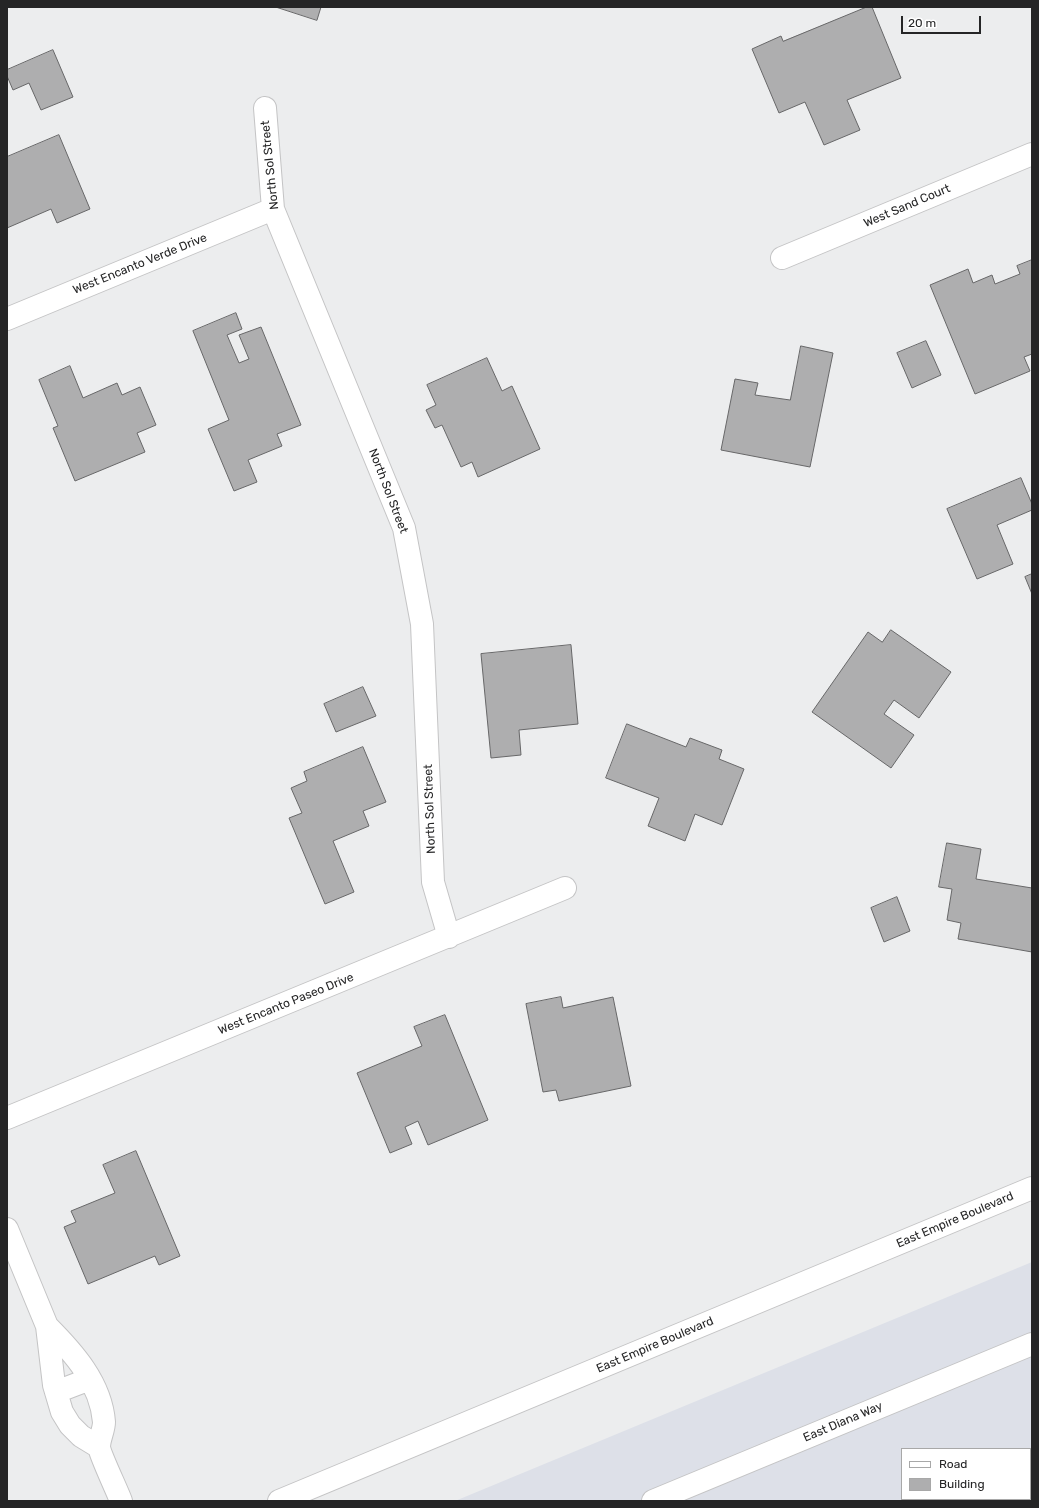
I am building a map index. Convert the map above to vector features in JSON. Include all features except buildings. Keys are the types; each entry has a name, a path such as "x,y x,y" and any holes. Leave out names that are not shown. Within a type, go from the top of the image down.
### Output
{"street":[{"name":"North Sol Street","path":"265,108 273,209 404,528 422,624 433,882 449,937"},
{"name":"West Sand Court","path":"782,258 1032,154"},
{"name":"West Encanto Verde Drive","path":"7,319 273,209"},
{"name":"West Encanto Paseo Drive","path":"7,1118 566,888"},
{"name":"East Empire Boulevard","path":"279,1501 1032,1188"},
{"path":"7,1229 47,1326 56,1392 62,1412 70,1425 81,1436 99,1447"},
{"path":"47,1326 74,1354 90,1379 100,1406 104,1423 99,1447 121,1501"},
{"name":"East Diana Way","path":"653,1501 1032,1344"},
{"path":"56,1392 90,1379"}],"shaded area":[{"path":"1032,1262 1032,1501 455,1501"}]}
